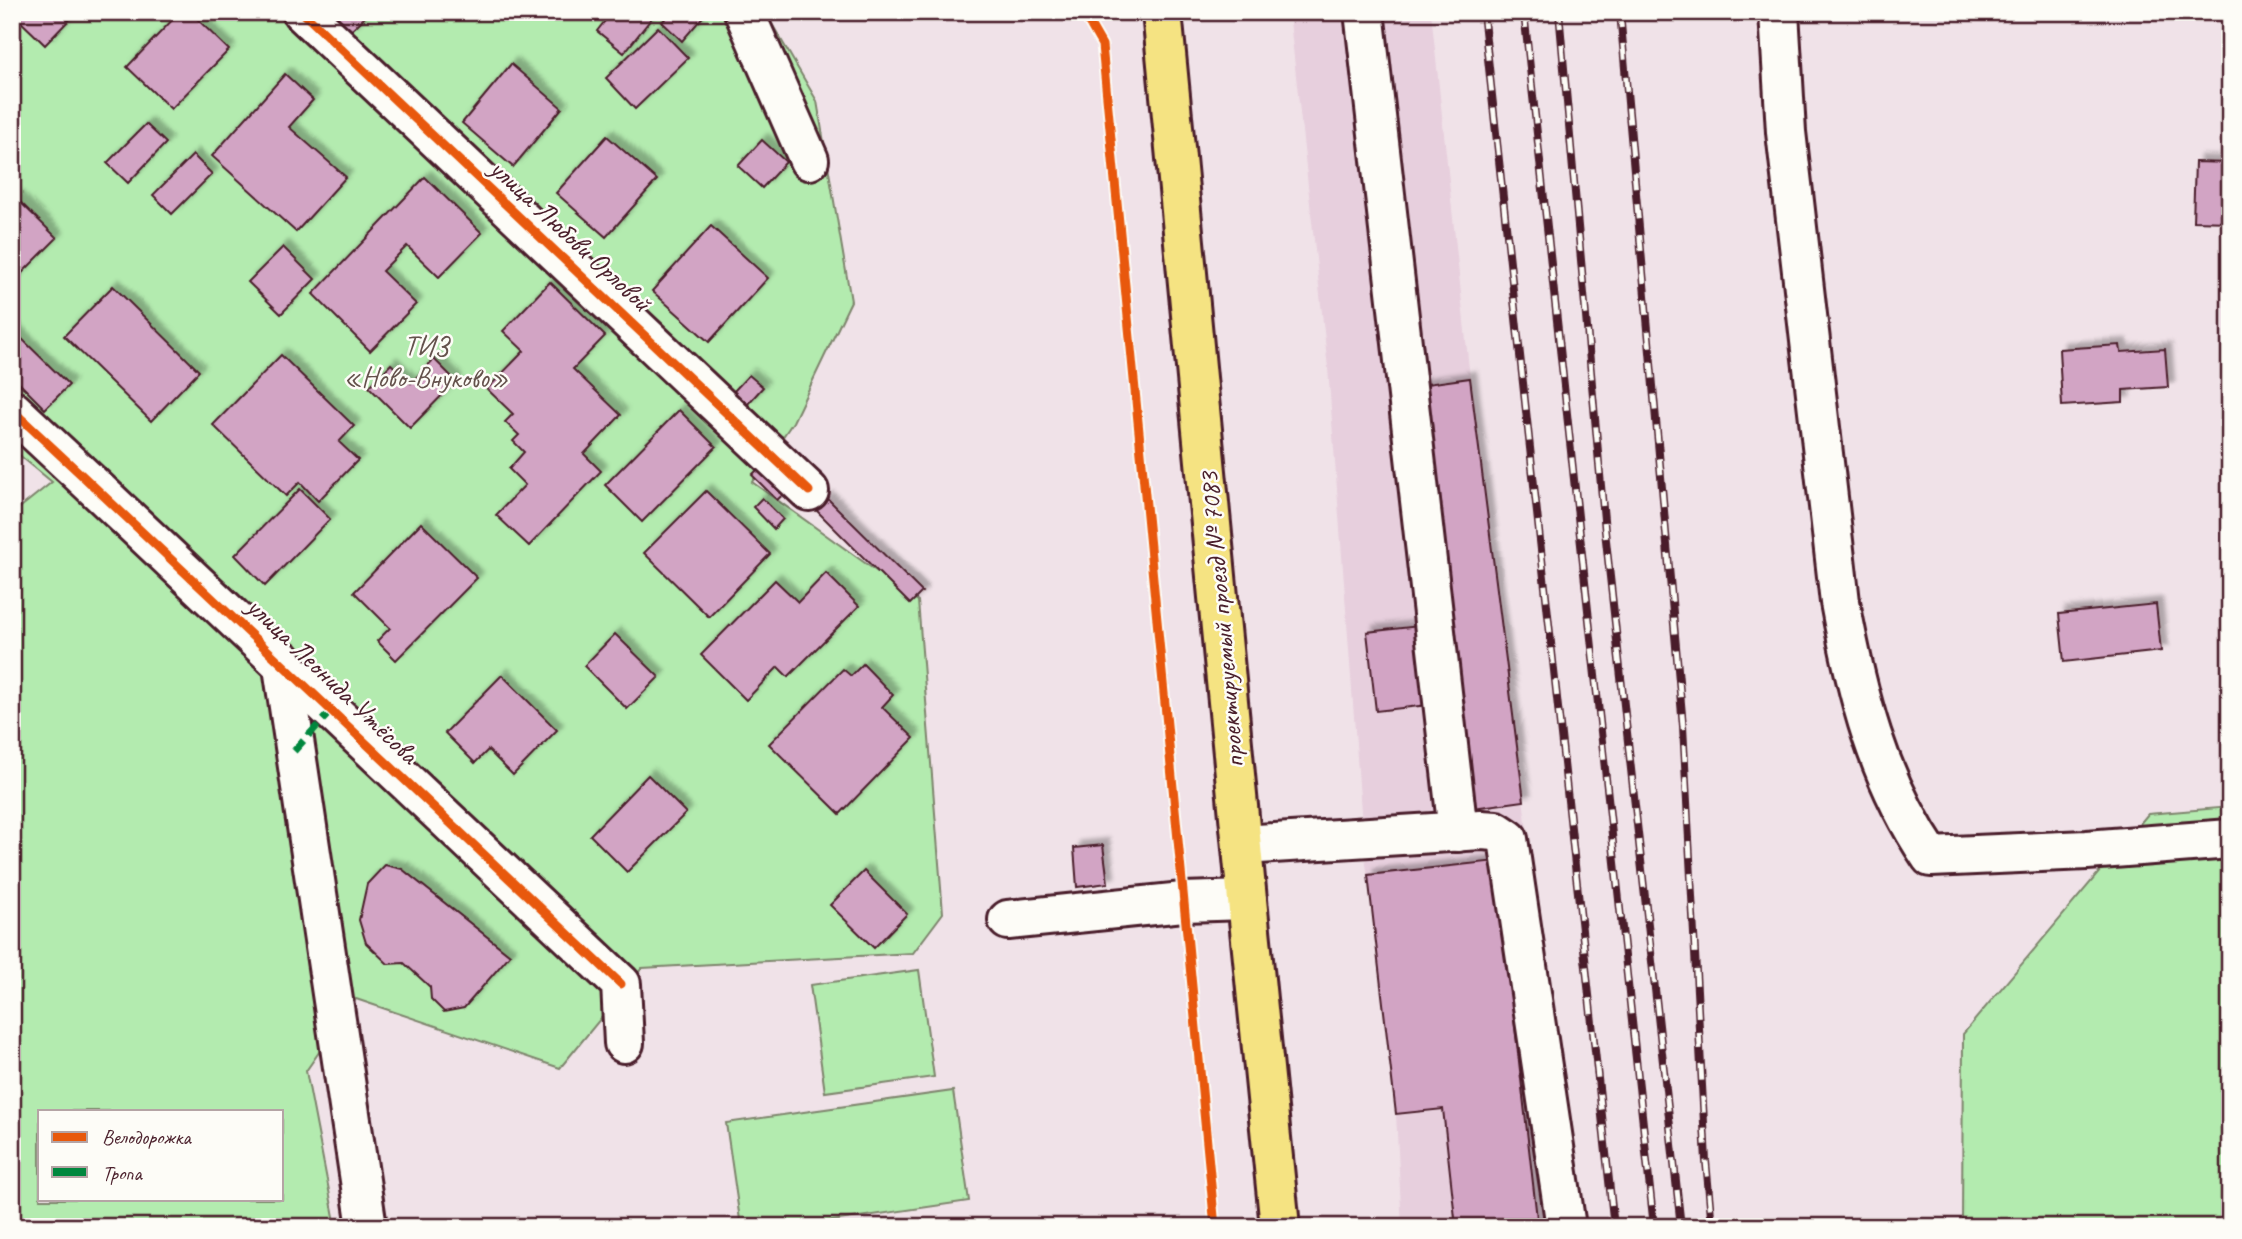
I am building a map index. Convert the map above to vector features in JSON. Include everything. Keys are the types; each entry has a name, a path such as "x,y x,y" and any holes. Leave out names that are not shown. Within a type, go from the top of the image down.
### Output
{"main road":[{"name":"проектируемый проезд № 7083","path":"1162,12 1280,1227"}],"street":[{"name":"улица Любови Орловой","path":"302,12 809,491"},
{"path":"744,12 809,160"},
{"path":"1779,12 1786,132 1840,601 1853,670 1879,761 1910,827 1931,857 2087,850 2230,839"},
{"path":"1365,20 1458,832"},
{"name":"улица Леонида Утёсова","path":"12,410 282,660 331,711 621,984 624,1042"},
{"path":"282,660 367,1227"},
{"path":"1242,845 1496,831 1508,839 1566,1227"},
{"path":"1008,920 1183,902 1247,900"}],"shaded area":[{"path":"1289,12 1431,12 1470,378 1577,1227 1402,1227 1396,1114 1363,838 1328,368"}],"green space":[{"name":"ТИЗ «Ново-Внуково»","path":"12,12 765,12 817,101 851,301 793,422 752,482 918,601 943,913 913,953 642,968 560,1068 356,999 306,1071 336,1227 12,1227 12,514 52,482 12,449"},
{"path":"2230,807 2230,1227 1962,1227 1963,1034 2148,814"},
{"path":"919,970 934,1077 825,1092 810,985"},
{"path":"953,1091 969,1201 791,1227 741,1227 726,1123"}],"building":[{"path":"18,12 65,12 71,18 45,45 14,15"},
{"path":"180,12 190,12 229,50 171,109 127,67"},
{"path":"331,12 370,12 350,32"},
{"path":"612,12 642,12 651,19 624,53 597,31"},
{"path":"671,12 707,12 682,41 662,22"},
{"path":"658,27 688,58 635,109 606,78"},
{"path":"511,64 562,108 513,167 462,123"},
{"path":"285,74 313,100 289,127 346,177 296,232 212,156"},
{"path":"146,124 166,143 128,183 107,163"},
{"path":"607,136 657,180 606,237 556,193"},
{"path":"762,140 786,162 762,188 738,166"},
{"path":"193,155 212,174 172,214 153,195"},
{"path":"2195,162 2230,163 2230,222 2193,221"},
{"path":"425,177 482,233 439,277 407,246 382,271 416,304 370,351 313,294"},
{"path":"12,194 57,238 12,283"},
{"path":"711,226 768,278 709,342 652,291"},
{"path":"283,247 315,279 281,314 248,282"},
{"path":"550,282 605,336 573,369 621,415 584,454 601,471 529,546 496,515 525,485 509,469 524,452 513,441 519,435 505,422 513,414 487,389 524,351 503,331"},
{"path":"113,286 199,371 151,421 64,336"},
{"path":"12,329 69,385 45,409 12,376"},
{"path":"2120,345 2121,352 2165,349 2168,387 2123,390 2123,402 2062,406 2059,349"},
{"path":"281,355 354,426 339,442 358,460 318,501 300,482 286,496 213,425"},
{"path":"434,359 456,381 410,428 369,387 391,364 411,383"},
{"path":"749,375 763,387 747,405 733,392"},
{"path":"1470,378 1524,801 1473,808 1419,385"},
{"path":"679,410 716,447 642,522 605,485"},
{"path":"761,466 787,491 777,500 752,475"},
{"path":"300,489 330,519 265,586 235,555"},
{"path":"706,491 770,554 709,617 644,553"},
{"path":"762,498 783,519 774,529 753,507"},
{"path":"827,498 922,592 910,604 816,510"},
{"path":"421,523 477,578 396,660 377,641 390,628 354,592"},
{"path":"826,573 859,606 788,677 778,667 746,700 701,655 775,580 798,602"},
{"path":"2156,604 2161,651 2064,662 2059,614"},
{"path":"1419,626 1428,705 1376,711 1367,632"},
{"path":"615,634 659,677 627,709 584,666"},
{"path":"863,664 893,695 882,707 914,738 840,814 769,744 843,669 851,676"},
{"path":"502,675 557,730 513,775 488,750 475,763 445,733"},
{"path":"648,775 686,813 627,872 590,835"},
{"path":"1103,845 1108,883 1077,887 1074,848"},
{"path":"1496,861 1538,1227 1456,1227 1443,1109 1396,1114 1368,875"},
{"path":"385,865 402,869 510,955 464,1008 444,1012 431,999 430,987 404,963 388,964 366,943 359,920 367,884"},
{"path":"864,871 907,914 874,948 830,905"}],"railway":[{"path":"1483,12 1614,1227"},
{"path":"1524,12 1654,1227"},
{"path":"1559,12 1605,531 1681,1227"},
{"path":"1620,12 1683,726 1706,1161 1712,1227"}],"marked path":[{"path":"294,751 331,711"}],"cycle path":[{"path":"302,12 809,491"},
{"path":"1083,12 1102,45 1215,1227"},
{"path":"12,410 621,984"}]}
